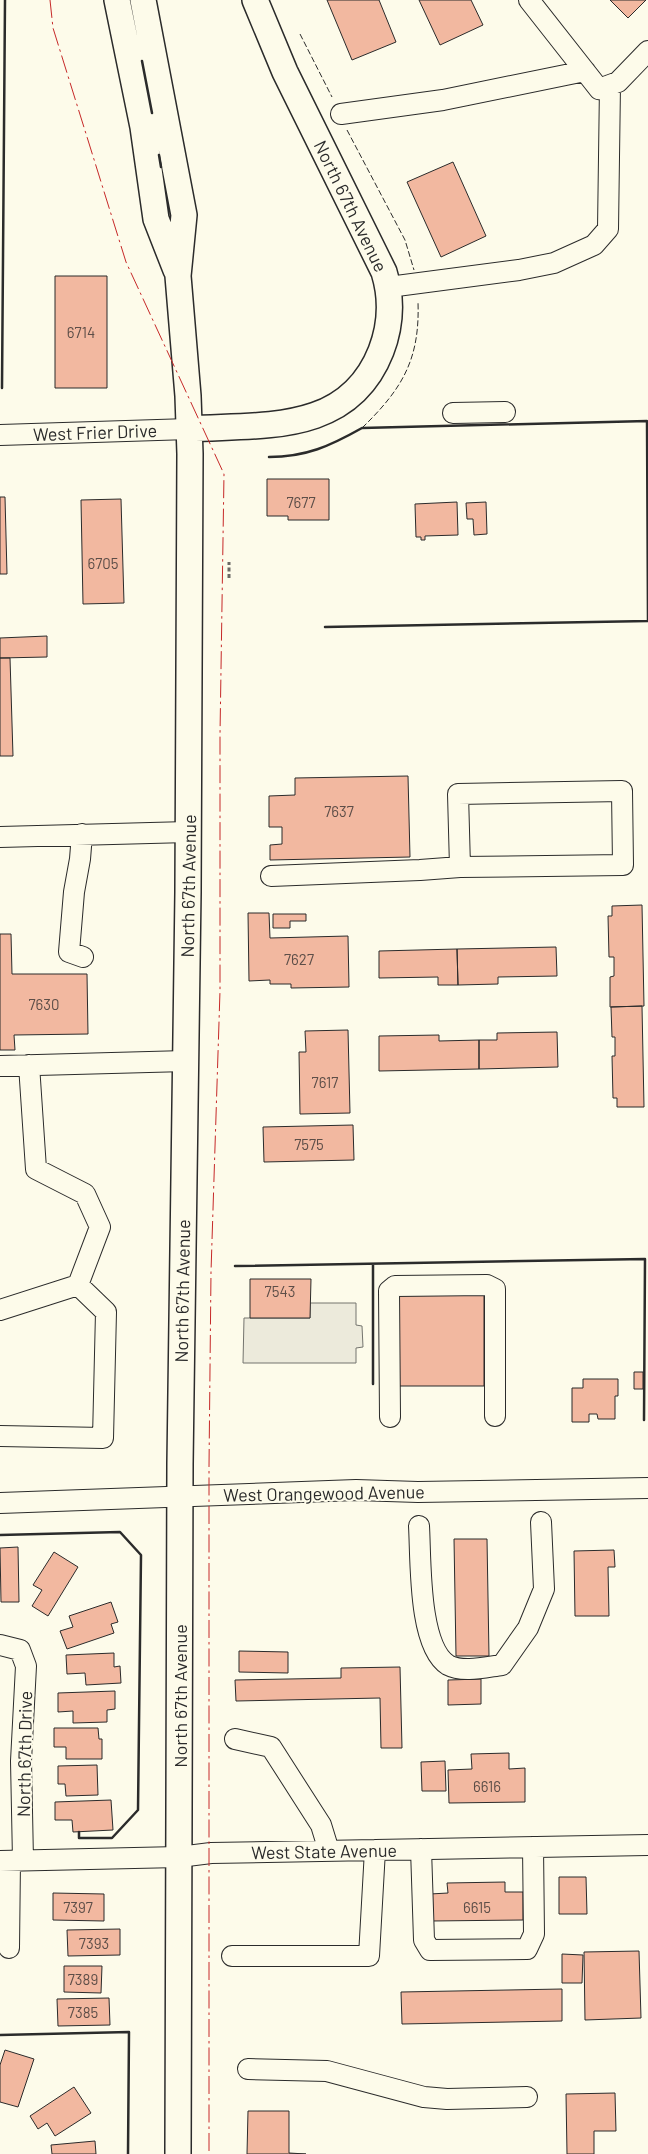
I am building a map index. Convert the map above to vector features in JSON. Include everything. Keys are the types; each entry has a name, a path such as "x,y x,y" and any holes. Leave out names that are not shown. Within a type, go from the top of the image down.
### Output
{"main road":[{"name":"North 67th Avenue","path":"117,0 143,126 156,219 178,276"},
{"name":"North 67th Avenue","path":"143,0 184,215 178,276 189,429 188,832 180,1496 178,2154"},
{"name":"North 67th Avenue","path":"189,429 284,423 323,414 357,390 378,360 388,325 389,288 378,257 285,72 255,0"}],"street":[{"path":"529,0 599,88 618,82 648,51"},
{"path":"341,114 443,100 585,71"},
{"path":"389,288 536,267 554,263 594,245 608,229 610,85"},
{"path":"453,413 505,412"},
{"name":"West Frier Drive","path":"0,435 189,429"},
{"path":"271,876 460,867 623,864 622,792 458,794 460,867"},
{"path":"0,837 188,832"},
{"path":"82,834 74,892 69,952 83,957"},
{"path":"0,1066 186,1061"},
{"path":"29,1065 36,1169 85,1194 100,1227 78,1284"},
{"path":"0,1310 78,1284"},
{"path":"0,1436 103,1438 106,1312 78,1284"},
{"path":"390,1417 389,1291 395,1286 488,1284 495,1289 495,1416"},
{"name":"West Orangewood Avenue","path":"0,1503 356,1490 418,1492 648,1488"},
{"path":"419,1526 425,1623 438,1654 449,1665 465,1669 502,1665 528,1628 544,1589 542,1522"},
{"name":"North 67th Drive","path":"0,1645 20,1650 26,1666 21,1761 11,1861 9,1948"},
{"path":"235,1739 271,1747 321,1825 330,1851"},
{"name":"West State Avenue","path":"11,1861 179,1857 211,1853 648,1845"},
{"path":"421,1849 424,1940 430,1950 527,1949 534,1934 533,1848"},
{"path":"232,1956 370,1956 375,1850"},
{"path":"248,2069 327,2071 424,2097 448,2099 527,2097"}],"path":[{"path":"229,562 229,578"}],"shaded area":[{"path":"310,1303 356,1303 356,1325 362,1326 363,1347 356,1348 356,1363 243,1363 244,1318 310,1318"}],"building":[{"path":"327,0 379,0 396,42 352,60"},
{"path":"419,0 471,0 483,25 440,45"},
{"path":"610,0 646,0 628,18"},
{"path":"453,162 486,236 441,257 407,182"},
{"path":"55,276 107,276 107,388 55,388"},
{"path":"267,479 329,479 329,520 288,520 288,516 267,516"},
{"path":"0,497 5,497 7,574 0,574"},
{"path":"121,499 124,603 83,604 81,500"},
{"path":"457,502 458,535 425,536 425,540 421,540 421,537 416,537 415,504"},
{"path":"486,502 487,534 474,535 473,519 467,519 466,503"},
{"path":"47,636 47,657 0,658 0,638"},
{"path":"0,658 10,658 13,756 0,756"},
{"path":"408,776 410,857 270,860 270,845 282,844 282,827 269,827 269,796 295,795 295,778"},
{"path":"642,905 644,1006 610,1007 610,977 614,976 614,957 609,957 608,916 612,916 612,906"},
{"path":"248,913 269,913 270,938 348,936 349,987 291,988 291,984 270,984 270,980 249,981"},
{"path":"273,914 306,914 306,921 290,921 290,928 273,928"},
{"path":"0,934 11,934 12,974 87,974 88,1034 14,1035 15,1050 0,1050"},
{"path":"556,947 557,976 498,977 498,984 458,985 457,949"},
{"path":"457,949 458,985 438,985 438,977 379,978 379,951"},
{"path":"642,1006 644,1107 617,1107 617,1098 613,1098 612,1056 615,1056 615,1037 612,1037 611,1007"},
{"path":"348,1030 350,1113 300,1114 299,1052 306,1052 305,1031"},
{"path":"557,1032 558,1067 479,1069 479,1040 497,1040 497,1033"},
{"path":"439,1035 439,1041 479,1040 479,1069 379,1071 379,1036"},
{"path":"353,1125 354,1160 264,1162 263,1127"},
{"path":"250,1279 311,1279 310,1318 250,1318"},
{"path":"399,1294 484,1294 484,1386 399,1386"},
{"path":"634,1372 643,1372 643,1389 634,1389"},
{"path":"583,1379 618,1379 618,1396 615,1396 615,1419 598,1419 597,1414 589,1414 589,1422 572,1422 572,1388 583,1388"},
{"path":"454,1539 487,1539 489,1656 456,1656"},
{"path":"18,1547 19,1602 1,1602 0,1548"},
{"path":"614,1550 615,1567 608,1567 609,1616 575,1616 574,1551"},
{"path":"54,1552 78,1567 48,1616 32,1606 42,1590 33,1585"},
{"path":"111,1602 118,1622 111,1624 114,1633 67,1649 60,1631 73,1627 69,1616"},
{"path":"239,1651 288,1652 288,1673 239,1672"},
{"path":"114,1653 114,1667 120,1666 121,1683 86,1685 85,1673 67,1674 66,1655"},
{"path":"400,1667 402,1748 381,1748 380,1698 236,1701 235,1680 341,1678 341,1668"},
{"path":"481,1679 481,1704 448,1705 448,1680"},
{"path":"115,1691 115,1709 107,1710 107,1722 73,1723 73,1711 58,1712 58,1693"},
{"path":"54,1728 98,1728 99,1739 102,1739 102,1759 66,1759 66,1747 54,1747"},
{"path":"509,1753 509,1769 525,1768 525,1802 449,1803 448,1770 472,1769 471,1754"},
{"path":"445,1761 446,1791 422,1791 421,1762"},
{"path":"97,1765 98,1795 66,1796 65,1784 58,1784 58,1766"},
{"path":"111,1800 113,1830 73,1832 72,1820 55,1820 55,1802"},
{"path":"559,1877 586,1877 587,1914 559,1914"},
{"path":"505,1882 505,1892 523,1892 523,1920 431,1921 430,1894 448,1893 447,1883"},
{"path":"53,1893 104,1894 104,1921 53,1920"},
{"path":"120,1929 120,1955 68,1956 67,1930"},
{"path":"639,1951 641,2018 585,2020 584,1952"},
{"path":"562,1954 583,1955 582,1983 562,1983"},
{"path":"64,1966 102,1966 101,1993 64,1992"},
{"path":"562,1989 562,2021 402,2024 401,1992"},
{"path":"109,1998 110,2025 58,2026 57,1999"},
{"path":"5,2050 34,2059 18,2107 0,2102 0,2065"},
{"path":"74,2087 91,2113 55,2136 47,2123 38,2129 30,2116"},
{"path":"615,2093 616,2131 594,2131 594,2154 567,2154 566,2094"},
{"path":"248,2111 289,2111 289,2153 306,2154 247,2154"},
{"path":"95,2141 96,2154 52,2154 51,2145"}],"fence":[{"path":"300,34 332,97"},
{"path":"347,130 405,240 414,270"},
{"path":"362,428 388,400 406,372 416,341 418,302"}],"wall":[{"path":"2,388 5,0"},
{"path":"142,61 152,113"},
{"path":"159,155 161,167"},
{"path":"269,457 306,453 339,440 362,428 647,421 648,621 325,627"},
{"path":"235,1266 645,1259 644,1420"},
{"path":"373,1264 373,1384"},
{"path":"0,1535 120,1532 141,1555 138,1810 112,1838 79,1838 79,1832"},
{"path":"0,2035 129,2032 128,2154"}],"power":[{"path":"50,0 53,28 126,262 224,474 220,735 220,991 211,1272 209,1467 209,2154"}]}
